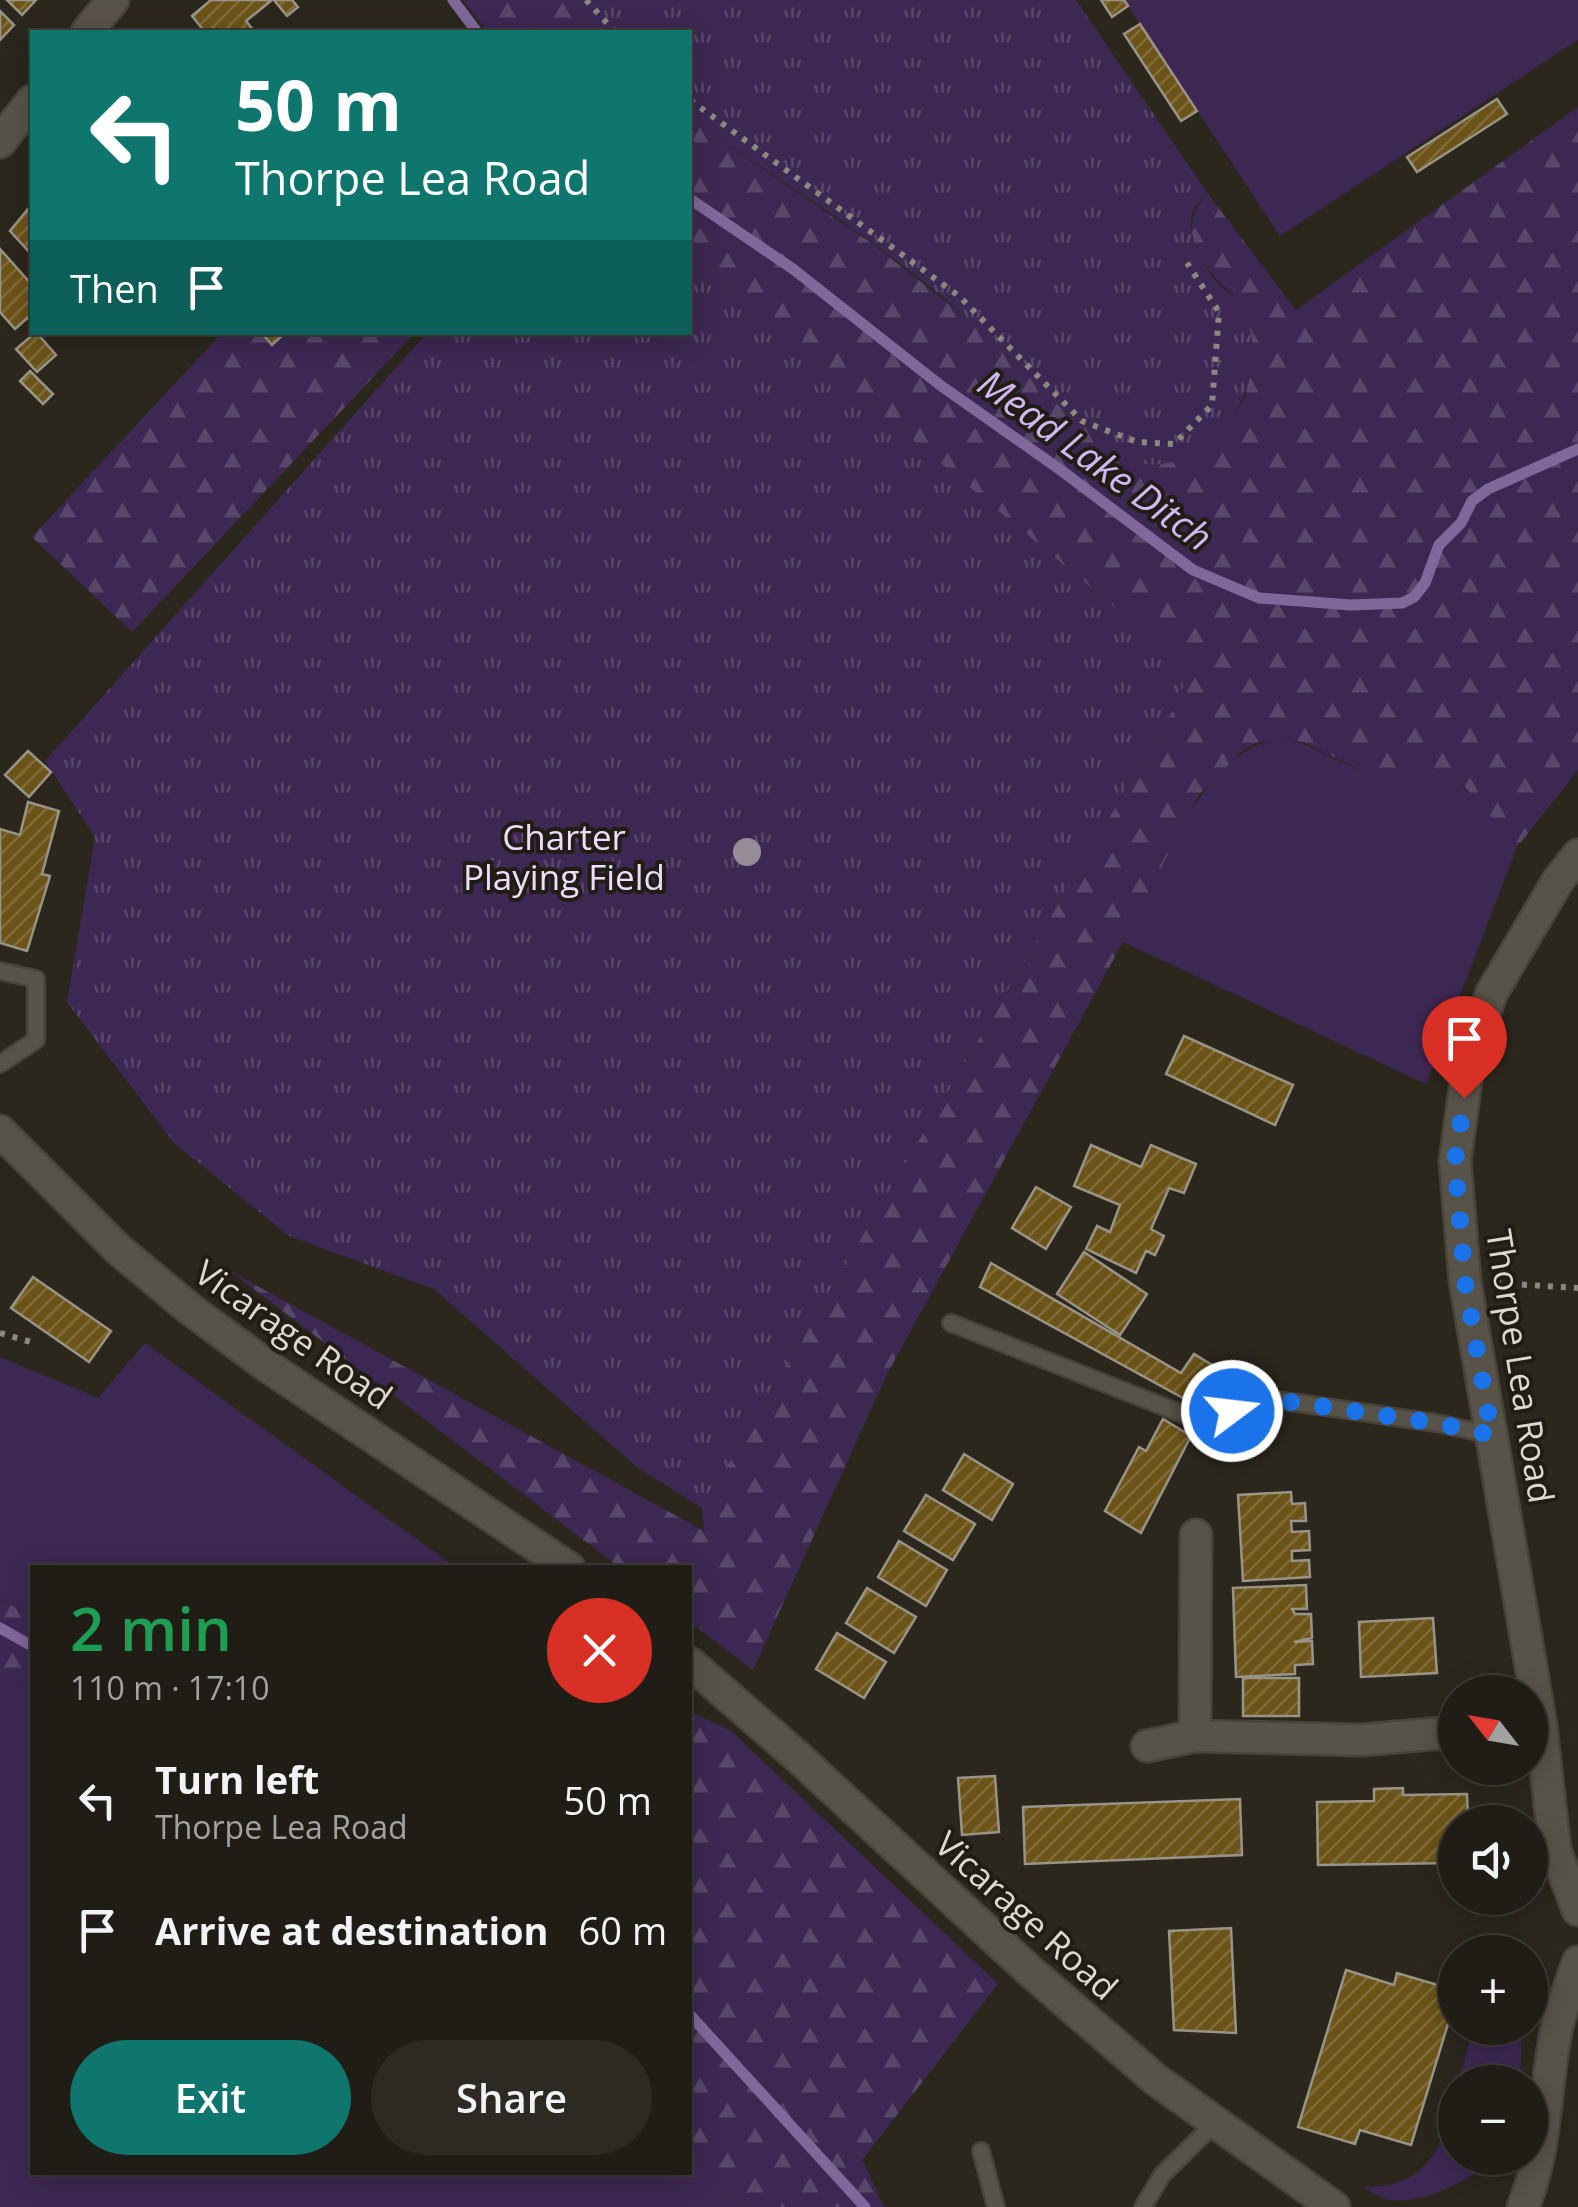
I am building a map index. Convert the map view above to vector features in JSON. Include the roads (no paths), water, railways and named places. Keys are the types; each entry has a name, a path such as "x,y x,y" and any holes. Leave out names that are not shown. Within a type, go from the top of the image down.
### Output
{"main road":[{"path":"89,30 113,0"},
{"path":"0,142 30,104"},
{"name":"Thorpe Lea Road","path":"1527,1675 1465,1282 1455,1161 1468,1066 1491,994 1558,878 1578,855"},
{"name":"Vicarage Road","path":"0,1131 119,1250 190,1309 266,1366 564,1565"},
{"path":"1194,1736 1196,1536"},
{"name":"Vicarage Road","path":"692,1665 1155,2079 1334,2206"},
{"path":"1147,1746 1194,1736 1362,1740 1438,1733"},
{"name":"Thorpe Lea Road","path":"1545,1785 1555,1850 1578,1910"},
{"path":"1523,2207 1536,2177 1550,2096 1555,2036 1578,1962"}],"lane":[{"path":"0,971 36,979 36,1040 0,1064"},
{"path":"950,1323 1214,1426 1250,1396 1492,1435"},
{"path":"1144,2207 1162,2174 1216,2122"},
{"path":"981,2151 996,2207"}],"waterway":[{"name":"Mead Lake Ditch","path":"453,0 476,30"},
{"name":"Mead Lake Ditch","path":"692,200 793,269 940,385 1193,570 1259,598 1351,605 1402,603 1414,597 1425,583 1439,545 1461,523 1472,501 1488,489 1578,449"},
{"path":"0,1628 30,1645"},
{"path":"692,2017 865,2207"}],"park label":[{"name":"Charter Playing Field","path":"564,856"}]}
